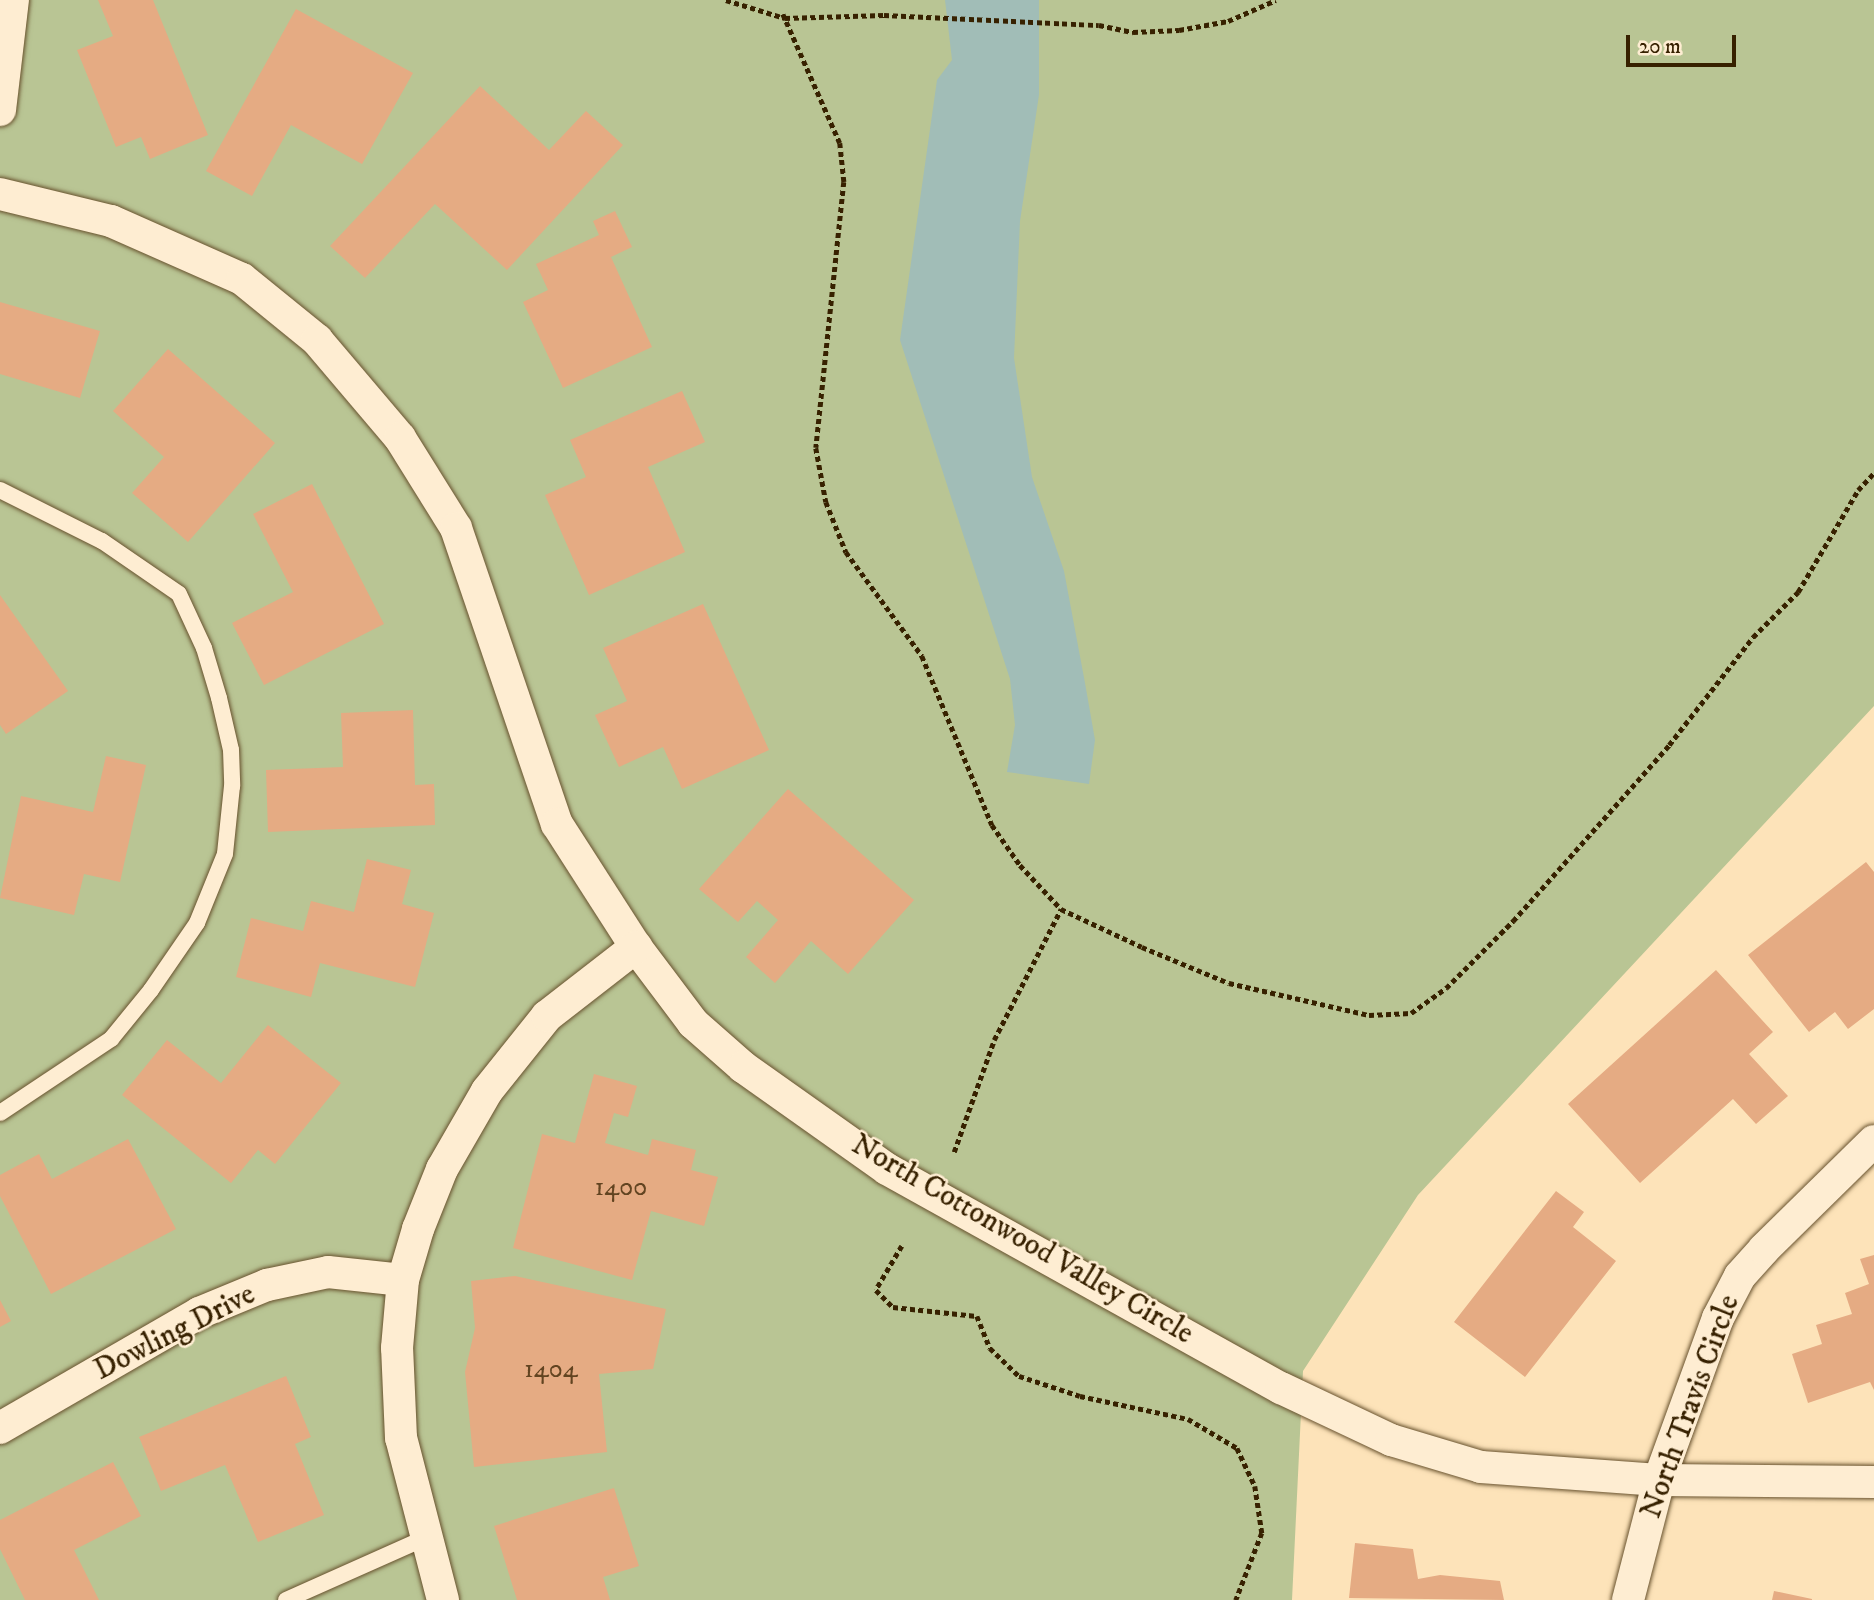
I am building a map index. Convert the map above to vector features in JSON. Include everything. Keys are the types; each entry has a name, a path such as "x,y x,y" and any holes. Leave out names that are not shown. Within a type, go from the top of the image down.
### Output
{"street":[{"path":"0,110 13,0"},
{"name":"North Cottonwood Valley Circle","path":"0,194 111,221 243,279 317,340 400,438 456,528 557,824 636,947 693,1023 723,1049 887,1169 1281,1388 1391,1440 1481,1467 1659,1480 1874,1482"},
{"path":"443,1600 401,1438 397,1348 403,1280 442,1170 486,1091 547,1016 636,947"},
{"name":"North Travis Circle","path":"1628,1600 1659,1480 1718,1318 1741,1276 1874,1141"},
{"name":"Dowling Drive","path":"0,1428 199,1313 267,1285 328,1272 403,1280"}],"lane":[{"path":"0,490 103,541 179,594 204,648 219,698 231,750 232,786 225,854 197,923 151,990 111,1039 0,1113"},
{"path":"286,1600 425,1538"}],"path":[{"path":"726,0 784,16 884,15 942,21 1179,30 1228,21 1276,0"},
{"path":"784,16 840,143 844,183 816,448 825,502 846,552 922,656 992,825 1020,865 1060,909 1229,983 1369,1016 1411,1013 1446,989 1513,920 1669,745 1754,637 1798,592 1858,491 1874,473"},
{"path":"954,1152 994,1040 1060,909"},
{"path":"902,1246 876,1290 893,1307 977,1316 990,1348 1019,1376 1080,1396 1188,1419 1237,1448 1255,1486 1262,1533 1236,1600"}],"green space":[{"path":"0,0 1874,0 1874,706 1418,1195 1303,1371 1292,1600 0,1600"}],"water":[{"path":"945,0 1039,0 1039,95 1020,221 1014,358 1032,477 1064,571 1085,683 1095,740 1089,784 1007,772 1015,725 1010,679 900,340 937,80 952,60"}],"building":[{"path":"98,0 153,0 208,135 150,159 141,137 116,147 77,50 113,36"},
{"path":"296,9 413,73 362,164 291,125 252,196 206,171"},
{"path":"480,86 549,150 586,111 623,145 507,270 435,204 365,278 330,246"},
{"path":"615,211 632,247 611,257 652,347 563,388 523,302 548,290 536,264 599,235 593,221"},
{"path":"0,302 100,331 80,398 0,374"},
{"path":"168,349 275,443 188,542 132,493 164,457 113,411"},
{"path":"682,391 705,442 648,467 685,552 589,595 545,495 586,477 570,440"},
{"path":"312,484 384,624 264,685 232,623 293,592 253,514"},
{"path":"0,595 68,691 6,734 0,725"},
{"path":"703,604 769,750 682,789 663,747 619,767 595,715 627,701 603,648"},
{"path":"413,710 415,785 434,784 435,825 268,832 266,770 343,767 341,713"},
{"path":"106,756 146,765 120,882 84,874 74,915 0,898 21,796 93,812"},
{"path":"788,789 914,900 848,974 811,941 775,983 746,957 778,920 757,901 738,922 699,889"},
{"path":"367,859 411,870 402,904 434,913 415,987 320,963 311,997 236,977 251,918 303,931 311,901 354,912"},
{"path":"1866,862 1874,872 1874,1009 1848,1029 1835,1012 1809,1032 1748,955"},
{"path":"1716,970 1773,1032 1749,1054 1788,1096 1756,1124 1733,1099 1640,1183 1568,1104"},
{"path":"268,1025 341,1083 275,1164 258,1150 231,1183 122,1095 167,1040 221,1083"},
{"path":"594,1074 637,1086 628,1117 614,1113 605,1143 648,1155 652,1139 696,1150 691,1170 718,1177 704,1226 651,1211 632,1280 513,1248 542,1134 575,1143"},
{"path":"128,1139 176,1229 51,1294 0,1196 0,1175 39,1154 52,1179"},
{"path":"1556,1191 1584,1212 1573,1227 1616,1261 1525,1377 1454,1322"},
{"path":"1874,1255 1874,1390 1870,1382 1808,1403 1792,1354 1822,1344 1816,1325 1852,1314 1845,1293 1869,1284 1860,1259"},
{"path":"515,1276 666,1309 653,1369 599,1374 607,1452 474,1467 465,1372 475,1328 471,1281"},
{"path":"0,1300 11,1321 0,1327"},
{"path":"286,1376 311,1437 295,1444 324,1515 258,1542 225,1465 161,1491 139,1437"},
{"path":"113,1462 141,1516 74,1550 99,1600 25,1600 0,1549 0,1520"},
{"path":"614,1488 639,1566 603,1577 610,1600 517,1600 494,1526"},
{"path":"1355,1543 1413,1549 1418,1579 1440,1575 1500,1581 1504,1600 1349,1598"},
{"path":"1774,1591 1812,1599 1812,1600 1772,1600"}]}
